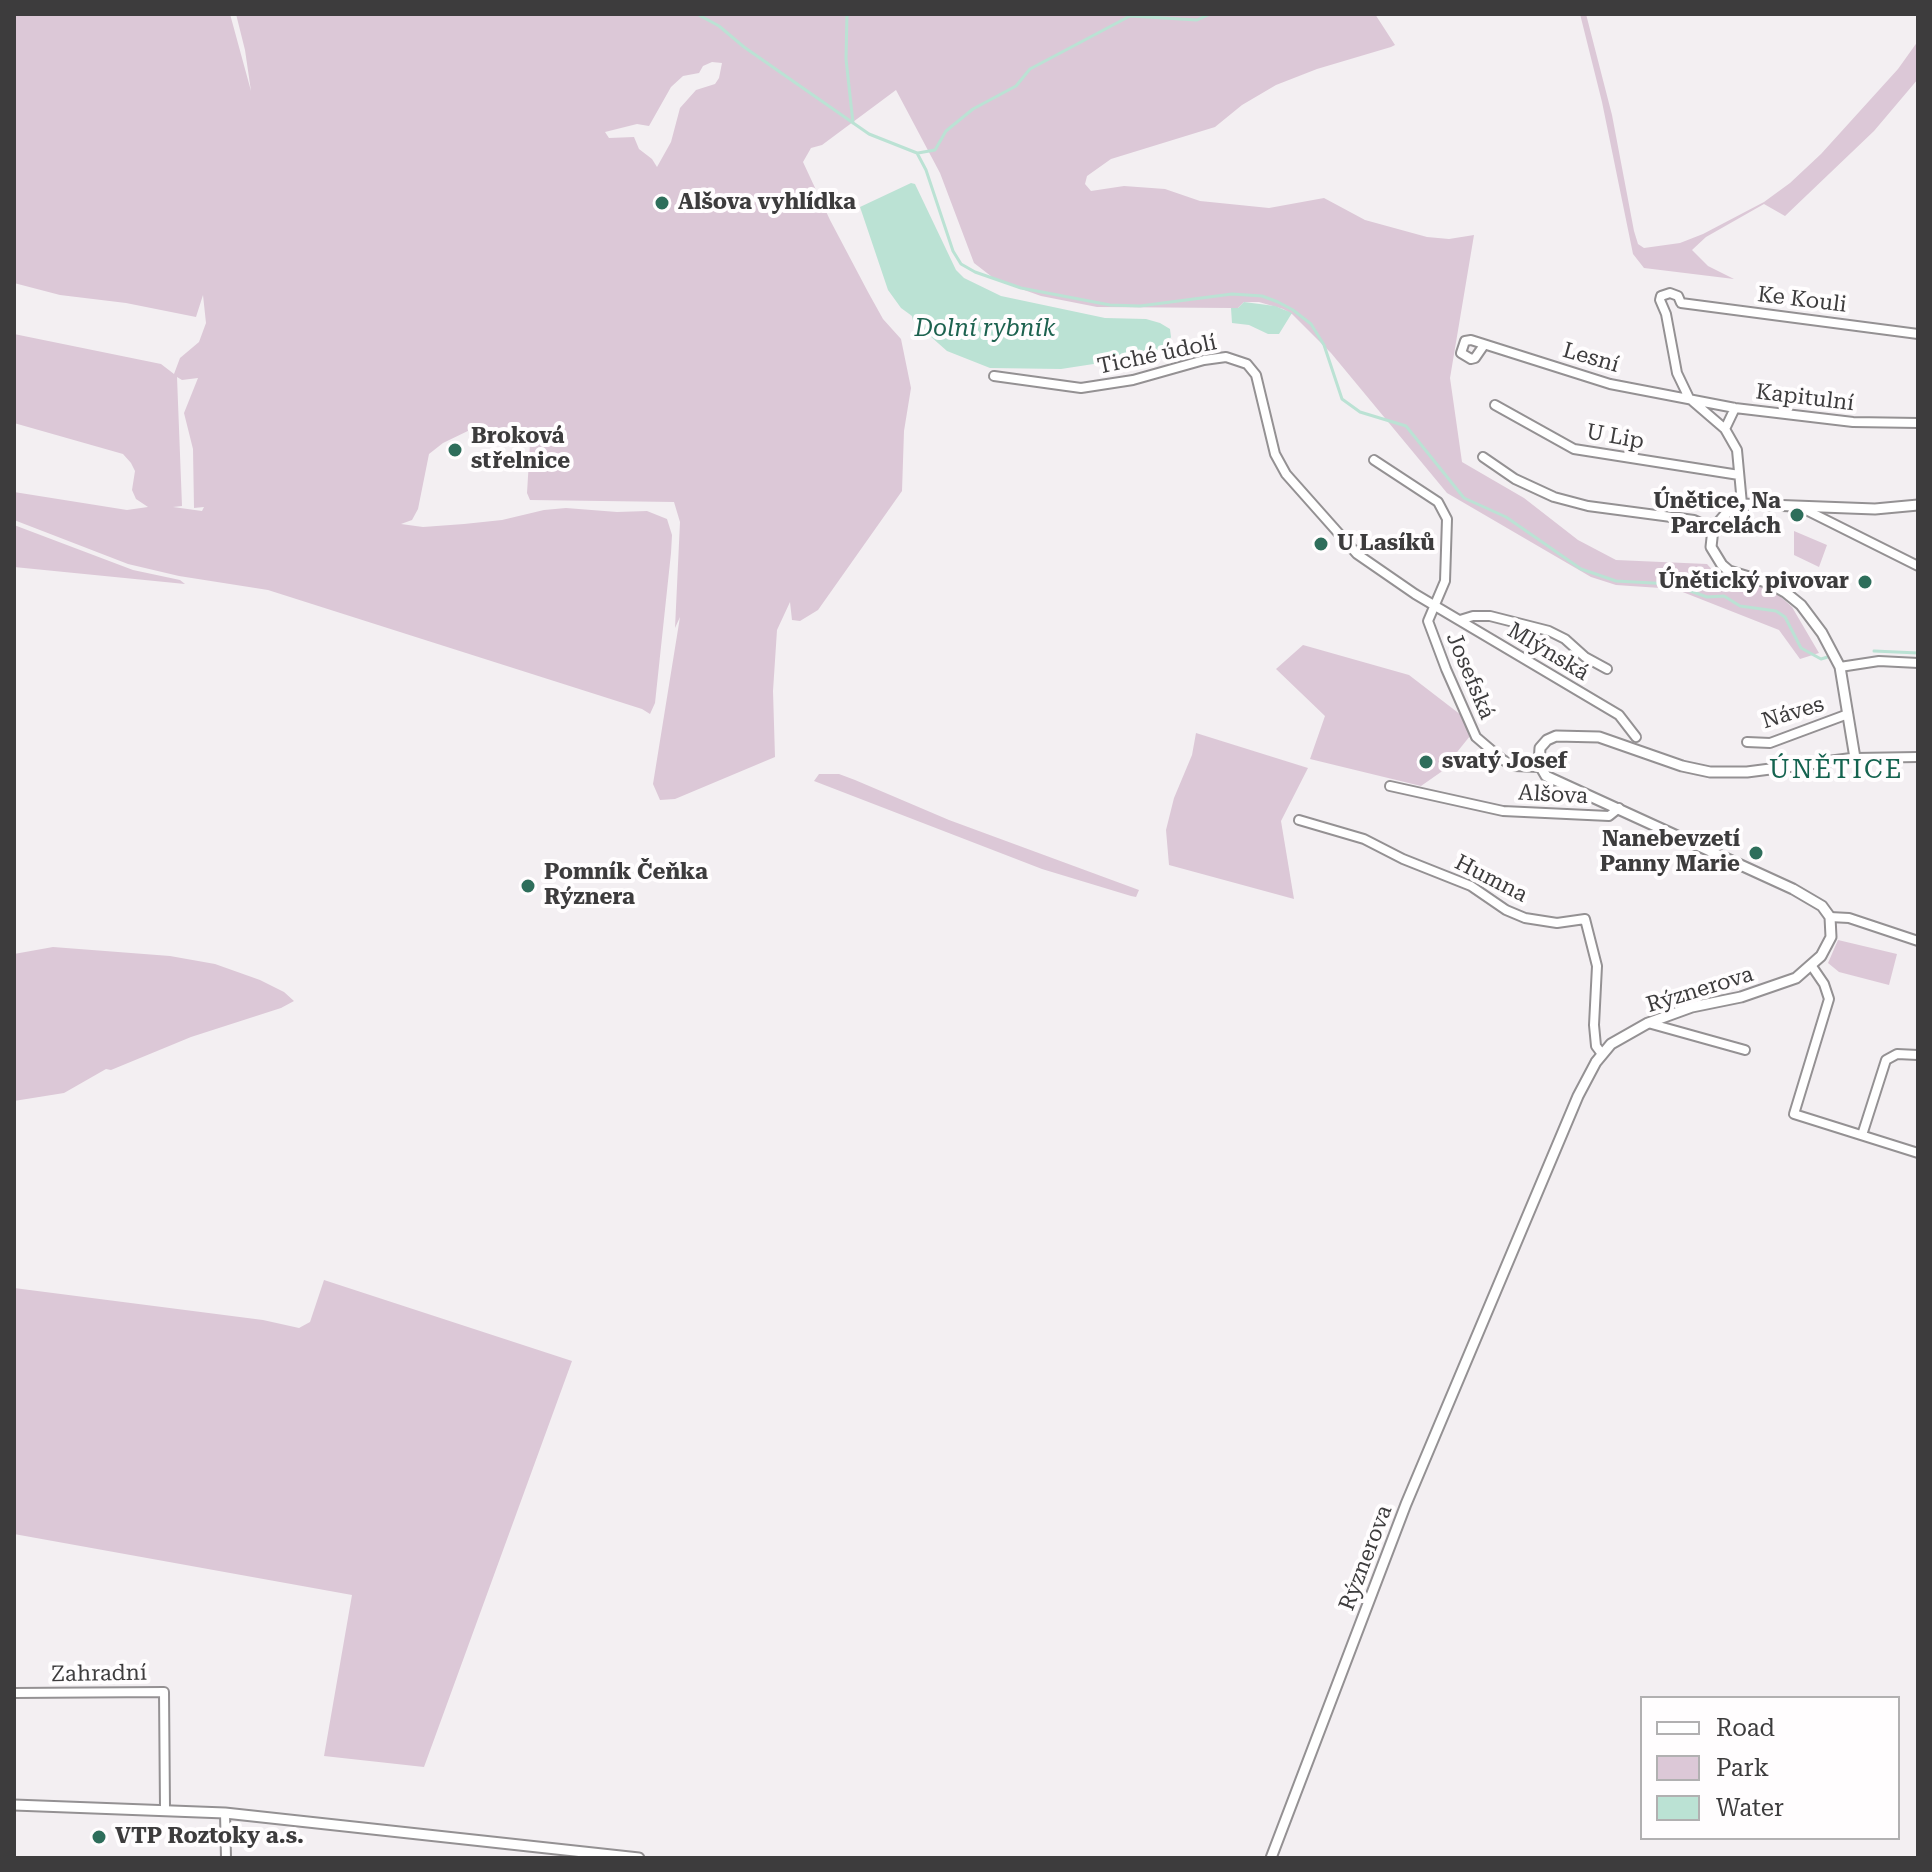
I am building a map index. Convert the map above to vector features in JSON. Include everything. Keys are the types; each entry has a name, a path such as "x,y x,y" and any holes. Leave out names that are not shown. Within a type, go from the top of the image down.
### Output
{"street":[{"path":"1666,314 1681,303 1678,296 1665,294 1660,300 1666,314 1677,373 1689,398 1725,429 1737,450 1742,504"},
{"name":"Ke Kouli","path":"1681,303 1918,334"},
{"name":"Lesní","path":"1484,345 1610,384 1689,398"},
{"name":"Tiché údolí","path":"994,376 1081,388 1133,380 1204,360 1226,357 1247,364 1256,375 1275,454 1291,481 1357,554 1435,606"},
{"name":"Kapitulní","path":"1689,398 1735,408 1853,422 1891,425 1918,423"},
{"name":"U Lip","path":"1495,405 1574,449 1739,475"},
{"path":"1725,429 1735,408"},
{"path":"1483,457 1515,479 1554,497 1588,506 1694,520 1713,529"},
{"name":"Josefská","path":"1374,460 1438,502 1447,519 1445,581 1428,621 1476,737 1514,766 1539,767"},
{"path":"1855,758 1840,667 1832,650 1801,605 1769,583 1729,571 1722,565 1711,547 1713,529 1730,509 1742,504 1875,509 1918,505"},
{"path":"1798,506 1918,566"},
{"name":"Mlýnská","path":"1435,606 1619,715 1636,737"},
{"path":"1460,620 1490,616 1549,631 1607,669"},
{"path":"1840,667 1879,661 1918,663"},
{"name":"Náves","path":"1747,742 1770,743 1848,714"},
{"path":"1918,757 1855,758 1747,772 1710,772 1682,766 1604,738 1565,736 1544,742 1539,753 1539,767 1546,776 1793,889 1822,906 1830,917 1849,918 1918,941"},
{"name":"Alšova","path":"1390,786 1503,811 1609,816 1619,808"},
{"name":"Humna","path":"1299,820 1364,839 1403,859 1471,886 1506,910 1525,918 1557,923 1585,919 1597,966 1594,1025 1596,1046 1602,1054"},
{"name":"Rýznerova","path":"1271,1858 1412,1489 1578,1096 1602,1054 1611,1044 1648,1023 1692,1007 1741,997 1796,978 1821,956 1831,937 1830,917"},
{"path":"1811,965 1824,984 1829,999 1794,1114 1918,1153"},
{"path":"1648,1023 1745,1050"},
{"path":"1862,1135 1886,1060 1897,1054 1918,1055"},
{"name":"Zahradní","path":"14,1693 164,1692 165,1808"},
{"path":"14,1805 165,1808 225,1813 639,1858"},
{"path":"225,1813 226,1858"}],"green space":[{"path":"14,14 230,14 251,91 236,14 1375,14 1395,45 1276,85 1242,105 1215,127 1111,159 1087,176 1085,184 1091,191 1124,186 1165,189 1200,201 1269,208 1324,198 1365,220 1427,237 1449,239 1474,235 1450,378 1462,462 1524,498 1578,540 1616,560 1707,564 1717,575 1755,582 1792,607 1819,653 1800,659 1779,630 1675,589 1616,585 1591,577 1447,493 1331,353 1283,309 1259,302 1244,302 1238,308 1097,307 1041,296 996,280 974,263 940,173 896,90 822,145 811,148 803,162 868,292 883,319 901,339 911,388 904,431 902,491 818,610 800,621 792,620 790,602 777,630 773,691 775,757 675,799 660,800 653,784 680,617 675,628 680,522 674,502 530,500 527,493 530,444 526,431 474,428 443,443 429,454 418,509 412,520 401,524 423,527 464,524 566,508 647,511 667,519 672,535 671,553 655,703 650,714 268,590 179,576 128,564 14,520 14,492 127,510 148,507 136,499 132,490 135,471 123,454 14,423 14,334 161,364 174,374 180,358 199,342 206,323 203,295 196,317 126,303 60,295 14,283","holes":["712,62 722,63 719,78 715,84 696,90 680,108 671,142 657,167 639,149 634,137 609,138 605,132 637,124 649,126 671,87 683,76 699,73 703,66","177,377 182,380 198,378 184,413 193,449 194,508 204,507 202,511 173,507 182,506"]},
{"path":"1580,14 1586,14 1612,115 1634,231 1638,244 1644,248 1680,243 1703,234 1764,202 1790,183 1821,154 1898,69 1918,41 1918,79 1874,131 1785,216 1764,204 1706,237 1692,250 1708,266 1734,279 1644,268 1633,254 1602,102"},
{"path":"14,525 133,570 180,580 185,584 14,567"},
{"path":"1794,531 1827,545 1819,567 1794,555"},
{"path":"1303,645 1409,675 1461,715 1468,725 1470,736 1441,772 1421,786 1310,759 1325,716 1276,669"},
{"path":"1196,733 1308,768 1281,821 1294,899 1169,865 1166,830 1174,798 1192,755"},
{"path":"819,774 839,774 949,820 1139,890 1136,897 1131,896 1042,869 814,781"},
{"path":"1838,940 1897,954 1889,985 1839,972 1828,963"},
{"path":"53,947 170,956 215,964 260,980 284,992 294,1001 191,1037 111,1070 106,1069 64,1093 14,1101 14,954"},
{"path":"324,1280 572,1361 424,1767 324,1756 352,1595 14,1534 14,1288 263,1320 299,1328 310,1322"}],"water":[{"name":"Dolní rybník","path":"911,183 915,184 956,270 964,278 1001,296 1105,318 1146,319 1160,323 1170,329 1171,337 1166,347 1152,355 1061,369 990,368 947,351 913,321 888,290 860,207"},
{"path":"1244,302 1275,306 1292,313 1279,334 1268,334 1249,325 1232,323 1231,308 1238,308"}],"waterway":[{"path":"697,14 719,26 744,47 869,134 917,153 926,170 953,251 961,264 975,272 1021,288 1110,305 1140,306 1232,294 1262,296 1278,302 1311,324 1324,345 1342,399 1360,412 1406,426 1464,498 1506,517 1581,569 1616,581 1671,584 1707,597 1724,596 1740,606 1776,611 1785,617 1801,648 1821,659 1831,656"},
{"path":"847,14 846,59 853,123"},
{"path":"918,153 935,150 946,131 973,109 1016,86 1030,69 1130,16 1197,20 1210,14"},
{"path":"1874,651 1918,653"}],"place":[{"name":"Alšova vyhlídka","path":"662,203"},
{"name":"Broková střelnice","path":"455,450"},
{"name":"Únětice, Na Parcelách","path":"1797,515"},
{"name":"U Lasíků","path":"1321,544"},
{"name":"Únětický pivovar","path":"1865,582"},
{"name":"svatý Josef","path":"1426,762"},
{"name":"Nanebevzetí Panny Marie","path":"1756,853"},
{"name":"Pomník Čeňka Rýznera","path":"528,886"},
{"name":"VTP Roztoky a.s.","path":"99,1837"}],"district":[{"name":"ÚNĚTICE","path":"1836,770"}]}
